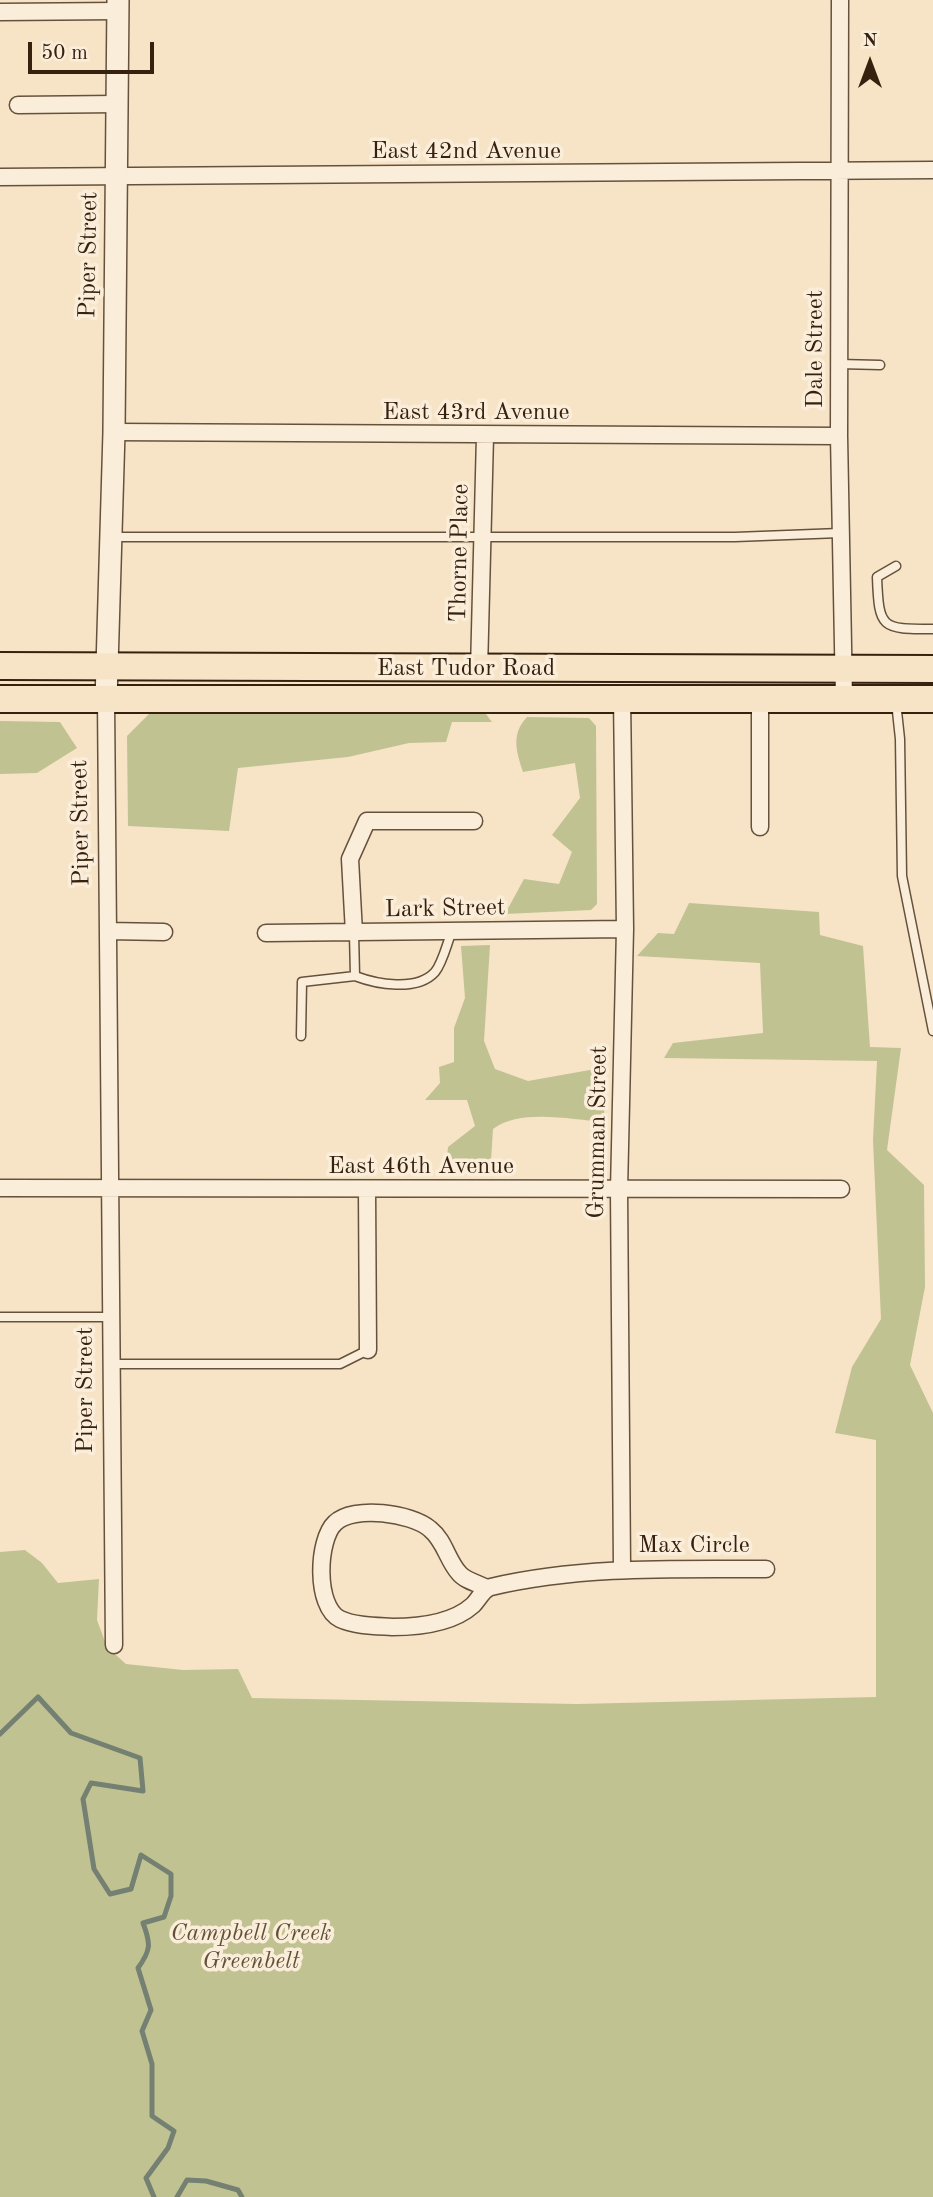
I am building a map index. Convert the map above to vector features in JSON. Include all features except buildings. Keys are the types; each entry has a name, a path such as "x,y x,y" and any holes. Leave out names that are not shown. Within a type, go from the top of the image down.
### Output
{"main road":[{"name":"East Tudor Road","path":"0,666 480,670 933,669"},
{"name":"East Tudor Road","path":"0,699 933,699"}],"street":[{"name":"Dale Street","path":"841,0 838,436 844,698"},
{"path":"0,12 118,5"},
{"name":"Piper Street","path":"114,1645 106,666 114,432 118,5"},
{"path":"18,105 117,104"},
{"name":"East 42nd Avenue","path":"0,177 933,170"},
{"name":"East 43rd Avenue","path":"114,432 838,436"},
{"name":"Thorne Place","path":"480,670 485,436"},
{"name":"Grumman Street","path":"622,697 625,929 618,1190 622,1568"},
{"path":"760,698 760,827"},
{"path":"354,933 350,859 368,821 474,821"},
{"name":"Lark Street","path":"266,933 625,929"},
{"path":"108,932 164,932"},
{"name":"East 46th Avenue","path":"0,1188 841,1189"},
{"path":"368,1190 368,1350"},
{"path":"358,1513 406,1518 428,1526 440,1539 460,1574 487,1587 461,1614 434,1623 394,1627 357,1624 338,1618 328,1608 323,1592 322,1552 326,1534 337,1521 358,1513"},
{"name":"Max Circle","path":"487,1587 622,1568 766,1569"}],"lane":[{"path":"839,364 880,365"},
{"path":"109,537 736,537 840,533"},
{"path":"896,566 877,577 882,620 900,629 933,629"},
{"path":"895,699 900,739 902,876 933,1031"},
{"path":"302,1036 302,982 355,976 389,984 412,983 435,971 452,931"},
{"path":"354,933 355,976"},
{"path":"0,1317 112,1317"},
{"path":"112,1364 340,1364 368,1350"}],"green space":[{"path":"483,710 492,722 452,722 446,742 409,743 348,757 238,768 229,831 128,826 127,736 151,712"},
{"path":"527,717 589,718 596,726 597,904 591,910 505,914 524,879 559,884 572,852 552,835 580,798 575,763 523,772 516,743 519,730"},
{"path":"0,721 60,722 77,748 37,773 0,774"},
{"name":"Campbell Creek Greenbelt","path":"689,903 819,912 820,935 863,946 870,1047 901,1048 887,1150 924,1185 925,1287 910,1365 933,1413 933,2197 0,2197 0,1552 25,1550 42,1563 58,1583 99,1579 97,1620 107,1647 126,1664 183,1670 238,1669 252,1698 577,1704 876,1697 876,1440 835,1433 852,1367 881,1319 873,1140 877,1061 664,1058 673,1043 763,1033 760,963 637,956 658,933 674,934"},
{"path":"490,945 484,1041 495,1069 528,1081 601,1068 605,1122 547,1117 518,1119 493,1129 491,1161 446,1166 448,1147 475,1126 467,1100 425,1100 440,1083 439,1067 454,1062 454,1028 465,998 461,946"}],"waterway":[{"path":"0,1734 38,1697 71,1733 140,1758 143,1791 91,1783 83,1799 94,1869 110,1894 131,1889 141,1855 171,1874 171,1896 164,1917 143,1923 148,1947 138,1968 151,2010 142,2031 152,2064 152,2116 174,2131 168,2148 146,2178 154,2197"},
{"path":"177,2197 187,2180 206,2181 238,2190 242,2197"}]}
